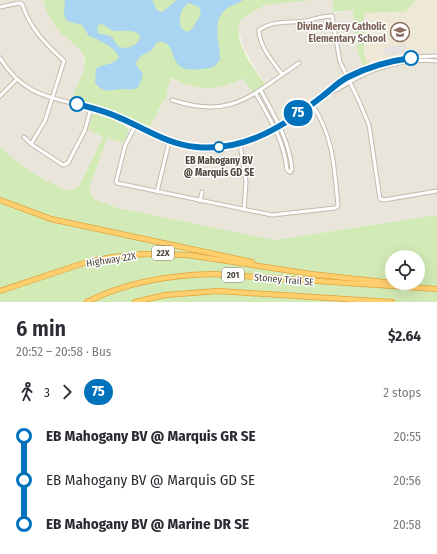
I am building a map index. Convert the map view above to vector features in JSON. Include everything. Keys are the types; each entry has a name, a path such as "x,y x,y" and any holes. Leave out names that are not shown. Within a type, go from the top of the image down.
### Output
{"highway":[{"path":"0,200 51,219 196,248 259,265"},
{"name":"Highway 22X","path":"0,291 87,262 121,256 159,253 188,255 311,274 385,282"},
{"name":"Stoney Trail SE","path":"87,302 120,288 150,280 183,275 213,274 385,286"},
{"name":"Stoney Trail SE","path":"425,288 437,289"},
{"name":"Stoney Trail SE","path":"136,302 185,292 218,291 392,302"}],"street":[{"path":"0,7 20,3 22,4 35,30 46,45 64,61 45,121 30,144"},
{"path":"282,74 268,55 259,34 259,30 266,25 279,22 304,21 330,16 334,18 338,52 349,82 369,125 380,199 384,200 437,191"},
{"path":"326,94 329,89 347,77 394,60 437,56"},
{"path":"0,58 16,80 35,93 114,115 169,142 204,148 240,144 260,137 275,129 326,94 368,72 391,65 419,61 437,61"},
{"path":"172,100 195,106 215,107 237,102 256,94 299,63"},
{"path":"0,96 16,80"},
{"path":"256,94 284,146 287,170 290,172 292,169 290,150 260,91"},
{"path":"135,126 125,146 116,182 200,201 281,216 335,208 338,206 331,143 324,123 312,104"},
{"path":"24,137 30,144 63,165 68,163 85,130 91,108"},
{"path":"157,192 169,142"},
{"path":"240,144 246,182 244,210"},
{"path":"200,201 202,192"}],"shaded area":[{"path":"0,0 43,0 44,5 58,30 78,47 83,54 85,66 71,108 94,113 88,129 103,137 79,186 69,191 45,182 24,168 0,147"},
{"path":"314,0 333,0 333,12 336,13 353,9 357,48 363,67 412,52 437,51 437,215 275,240 118,208 94,199 89,189 107,138 123,142 134,121 149,129 163,101 170,78 190,86 207,88 231,84 243,78 265,84 244,49 238,28 240,20 265,5"},
{"name":"Divine Mercy Catholic Elementary School","path":"416,0 437,0 437,51 412,52 368,65 364,54 364,13 405,12"},
{"path":"406,44 408,52 387,56 381,48"}],"green space":[{"path":"43,0 314,0 265,5 240,20 239,36 241,45 245,54 265,84 253,93 243,78 216,88 202,88 171,78 166,93 169,95 163,101 149,129 111,110 72,100 84,68 85,58 80,49 56,28 45,8"},
{"path":"333,0 416,0 405,12 364,13 364,54 368,65 363,67 357,48 353,10 333,12"},
{"path":"96,113 120,122 129,129 123,143 107,138 89,189 94,199 118,208 275,240 437,215 437,302 0,302 0,147 33,172 49,182 69,191 79,186 103,137 88,129 93,114"}],"water":[{"path":"65,0 152,0 157,10 162,12 177,0 243,0 230,6 221,14 217,33 220,60 214,67 194,70 183,68 176,61 168,44 158,42 152,50 142,55 137,61 136,65 143,74 139,86 135,89 105,90 98,86 95,82 96,69 114,62 119,57 110,46 89,36 82,25 67,21 64,15","holes":["188,3 199,7 201,14 192,29 187,32 181,28 180,17 181,12","101,23 113,31 136,32 140,36 139,40 132,47 124,48 118,46 110,36 98,33 97,27"]}],"bus line":[{"name":"75","path":"77,104 122,118 169,142 204,148 226,147 260,137 275,129 326,94 329,89 347,77 380,64 394,60 411,58"}],"place":[{"name":"Divine Mercy Catholic Elementary School","path":"400,32"},
{"name":"EB Mahogany BV @ Marquis GD SE","path":"219,147"}]}
